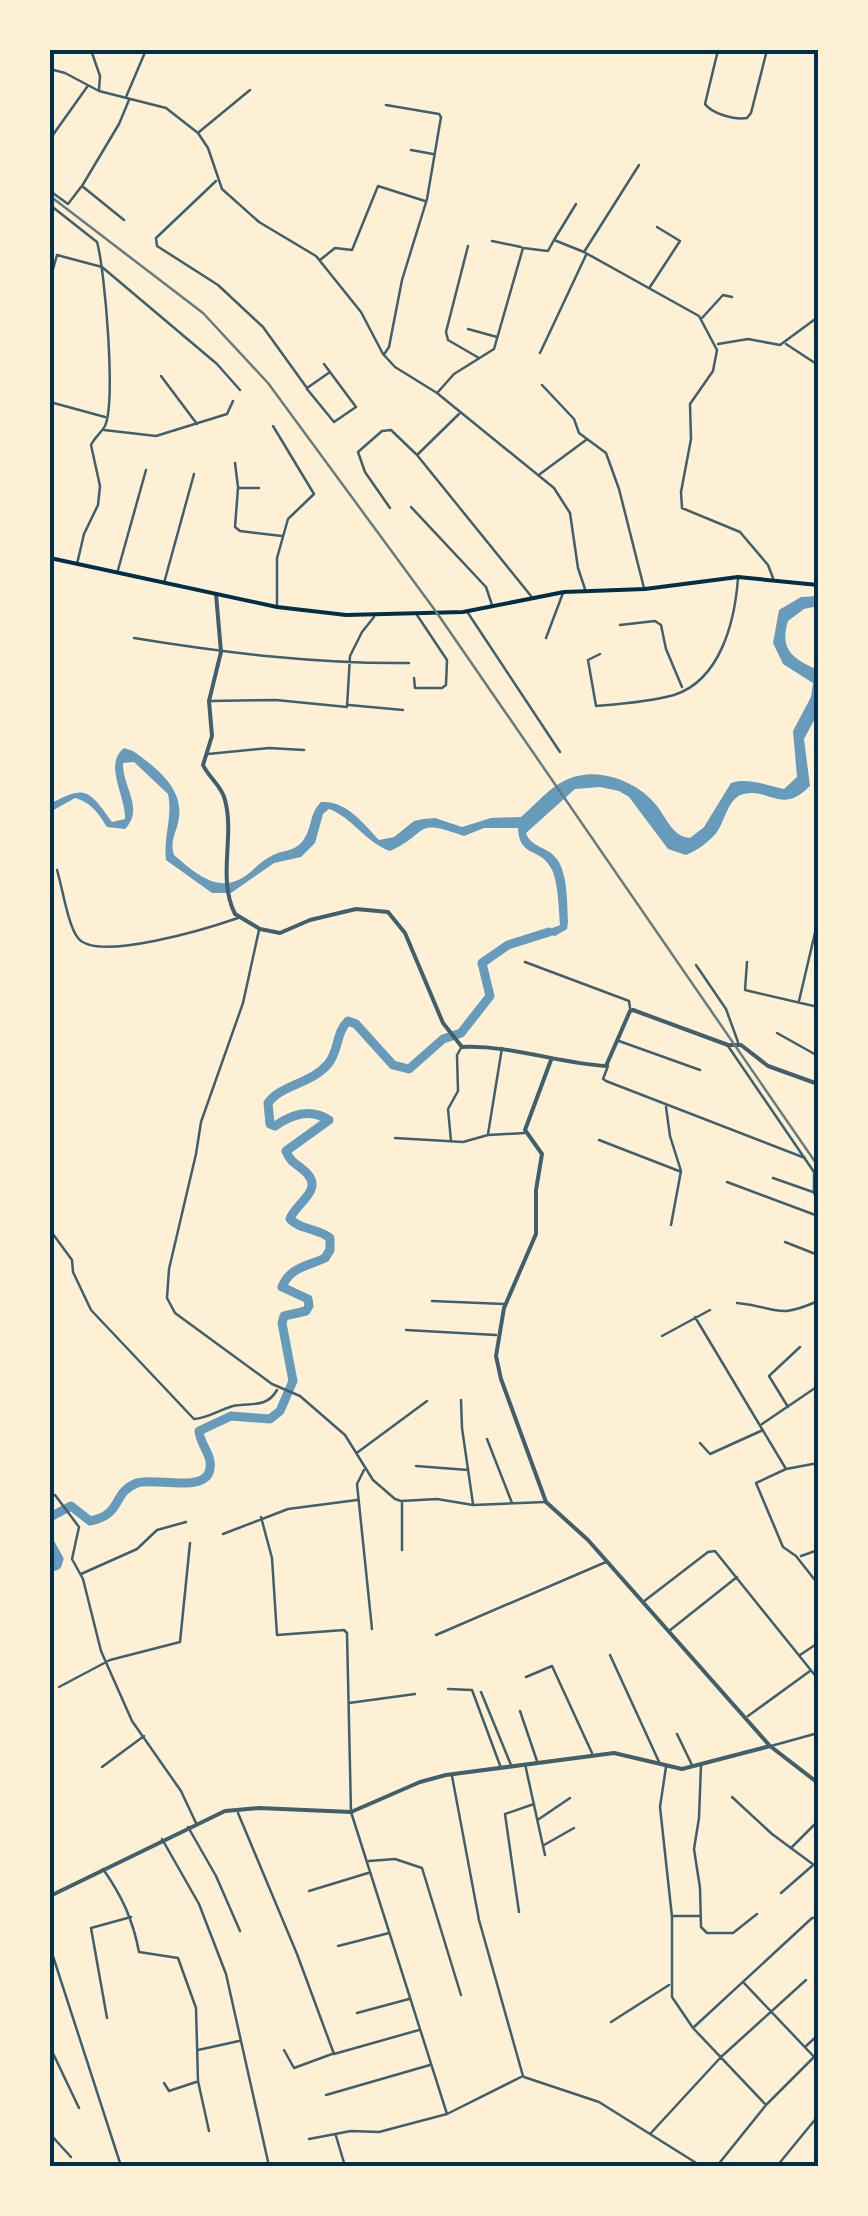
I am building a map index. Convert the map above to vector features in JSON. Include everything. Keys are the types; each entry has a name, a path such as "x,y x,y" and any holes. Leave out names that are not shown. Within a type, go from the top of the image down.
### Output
{"main road":[{"path":"50,558 278,607 374,616 467,611 564,592 645,590 738,576 818,584"}],"street":[{"path":"91,50 101,80 98,91"},
{"path":"50,191 68,204 82,186 119,124 146,50"},
{"path":"718,50 705,104 709,110 742,119 751,113 767,50"},
{"path":"50,69 65,72 98,91 166,108 198,133 206,144 222,189 259,222 320,260 361,312 395,367 437,394 540,474 562,498 570,513 585,590"},
{"path":"50,140 88,86"},
{"path":"198,133 250,90"},
{"path":"384,354 426,202 440,114 386,105"},
{"path":"410,150 433,154"},
{"path":"540,353 586,253 639,165"},
{"path":"217,180 156,238 156,243 218,285 263,327 334,422 356,406 324,364"},
{"path":"82,186 124,220"},
{"path":"320,260 332,250 352,250 378,186 426,202"},
{"path":"492,241 548,251 576,204"},
{"path":"50,206 95,239 102,267 108,356 107,417 91,445 100,486 98,506 84,534 77,565"},
{"path":"650,288 680,241 656,227"},
{"path":"554,240 586,253 701,320 716,344 718,355 711,374 690,404 691,440 681,506 685,512 740,532 768,564 774,578"},
{"path":"468,246 446,332 448,340 481,360"},
{"path":"437,394 454,374 494,349 523,248"},
{"path":"50,253 102,267 217,364 240,390"},
{"path":"50,280 57,254"},
{"path":"701,320 724,295 732,297"},
{"path":"716,344 743,340 776,346 818,317"},
{"path":"468,329 498,338"},
{"path":"785,343 818,365"},
{"path":"306,388 330,372"},
{"path":"162,376 198,425"},
{"path":"542,386 574,419 578,433 607,455 645,590"},
{"path":"103,430 156,436 228,414 233,401"},
{"path":"50,402 107,417"},
{"path":"417,456 459,414"},
{"path":"273,426 314,494 290,515 282,536 276,572 278,607"},
{"path":"390,508 365,472 358,452 382,431 390,430 417,456 532,598"},
{"path":"540,474 586,439"},
{"path":"235,463 237,529 282,536"},
{"path":"117,572 146,470"},
{"path":"164,583 194,474"},
{"path":"238,488 259,488"},
{"path":"412,507 486,587 492,607"},
{"path":"600,654 588,660 596,706 673,695 683,690 703,674 724,645 734,613 738,576"},
{"path":"546,638 564,592"},
{"path":"216,594 221,652 209,701 212,736 204,769 226,804 227,880 230,898 240,917 280,933 310,920 356,909 388,912 405,933 434,1006 461,1046 608,1064"},
{"path":"467,611 560,752"},
{"path":"414,678 415,688 446,685 447,664 416,614"},
{"path":"348,705 349,664 362,632 374,616"},
{"path":"620,625 658,622 683,690"},
{"path":"134,638 221,652 349,664 409,663"},
{"path":"209,701 254,700 403,710"},
{"path":"207,754 269,748 304,750"},
{"path":"57,870 78,939 89,945 141,944 240,917"},
{"path":"798,1003 818,920"},
{"path":"260,928 243,1003 200,1122 169,1269 167,1298 175,1313 281,1389 296,1393 341,1431 378,1486 402,1502 426,1498 473,1505 546,1502"},
{"path":"525,962 629,1001 630,1011 604,1080 805,1158"},
{"path":"746,962 745,990 818,1007"},
{"path":"696,965 726,1009 738,1044 768,1066 818,1084"},
{"path":"630,1011 728,1045 738,1044"},
{"path":"777,1033 818,1056"},
{"path":"618,1041 700,1070"},
{"path":"728,1045 816,1176 814,1192 818,1201"},
{"path":"451,1141 448,1109 458,1090 456,1056 461,1046"},
{"path":"488,1136 502,1048"},
{"path":"525,1134 551,1060"},
{"path":"666,1106 680,1171 672,1225"},
{"path":"395,1138 451,1141 525,1134"},
{"path":"525,1134 542,1154 536,1190 538,1228 505,1304 496,1356 546,1502 578,1530 770,1746 818,1782"},
{"path":"598,1140 680,1171"},
{"path":"773,1178 814,1192"},
{"path":"727,1182 818,1216"},
{"path":"50,1230 70,1256 73,1272 91,1310 194,1419 234,1406 258,1404 281,1389"},
{"path":"785,1242 818,1255"},
{"path":"432,1301 505,1304"},
{"path":"737,1303 783,1314 818,1301"},
{"path":"662,1336 710,1310"},
{"path":"695,1318 786,1469"},
{"path":"406,1330 498,1335"},
{"path":"788,1407 769,1376 800,1347"},
{"path":"700,1443 710,1454 763,1427 818,1386"},
{"path":"462,1400 473,1505"},
{"path":"356,1453 426,1401"},
{"path":"487,1439 512,1504"},
{"path":"818,1463 786,1469 756,1483 783,1546 818,1584"},
{"path":"416,1466 469,1470"},
{"path":"365,1469 357,1480 372,1629"},
{"path":"50,1495 63,1502 79,1527 72,1559 106,1664 132,1721 181,1791 196,1823"},
{"path":"223,1534 288,1509 358,1500"},
{"path":"402,1502 402,1550"},
{"path":"261,1517 272,1558 278,1635 344,1630 347,1633 351,1812 447,2114"},
{"path":"80,1575 137,1549 158,1530 186,1522"},
{"path":"60,1688 110,1660 180,1642 190,1544"},
{"path":"798,1558 818,1550"},
{"path":"642,1602 711,1551 716,1552 818,1679"},
{"path":"436,1635 607,1562"},
{"path":"668,1632 737,1577"},
{"path":"800,1654 818,1643"},
{"path":"610,1656 664,1766 660,1824 672,1917 670,1985 674,2004 766,2105"},
{"path":"526,1677 552,1666 592,1754"},
{"path":"746,1718 811,1670"},
{"path":"448,1689 472,1690 502,1768"},
{"path":"482,1692 512,1767"},
{"path":"348,1703 415,1694"},
{"path":"520,1711 537,1762"},
{"path":"677,1734 693,1767"},
{"path":"50,1896 196,1823 237,1810 351,1812 423,1781 452,1774 592,1754 632,1755 664,1766 693,1767 818,1734"},
{"path":"102,1767 144,1736"},
{"path":"526,1764 545,1855"},
{"path":"701,1764 700,1818 694,1849 702,1930 712,1934 733,1932 757,1914"},
{"path":"452,1774 478,1920 523,2076"},
{"path":"732,1797 790,1849 818,1868"},
{"path":"537,1820 570,1798"},
{"path":"519,1912 505,1814 534,1804"},
{"path":"237,1810 298,1954 334,2054"},
{"path":"790,1849 818,1821"},
{"path":"188,1827 216,1876 240,1932"},
{"path":"543,1846 574,1828"},
{"path":"162,1840 212,1934 250,2069 269,2166"},
{"path":"366,1861 395,1859 423,1870 462,1996"},
{"path":"780,1893 813,1865"},
{"path":"103,1869 131,1916 139,1952 178,1958 196,2008 198,2081 210,2131"},
{"path":"309,1890 370,1872"},
{"path":"107,2018 92,1928 131,1916"},
{"path":"672,1917 699,1916"},
{"path":"693,2028 815,1918"},
{"path":"338,1946 390,1934"},
{"path":"50,1947 120,2166"},
{"path":"650,2134 720,2057 806,1980"},
{"path":"743,1982 818,2061"},
{"path":"612,2022 670,1985"},
{"path":"357,2013 410,1998"},
{"path":"284,2050 294,2068 420,2030"},
{"path":"804,2047 818,2035"},
{"path":"196,2051 240,2040"},
{"path":"50,2047 79,2108"},
{"path":"716,2166 766,2105 816,2055"},
{"path":"326,2095 431,2065"},
{"path":"309,2139 379,2132 447,2114 523,2076 599,2102 701,2166"},
{"path":"164,2084 174,2091 198,2081"},
{"path":"777,2166 818,2116"},
{"path":"50,2134 71,2157"},
{"path":"336,2134 345,2166"}],"water":[{"path":"818,596 818,606 804,609 788,621 785,639 790,652 818,670 818,713 804,739 810,786 792,799 753,793 739,796 714,836 686,855 668,849 629,797 619,791 600,787 575,789 526,833 532,842 552,854 563,871 568,922 567,929 555,936 540,933 560,925 553,873 546,861 522,844 518,828 484,828 464,836 428,828 390,851 329,809 323,814 315,843 301,857 274,863 231,893 212,893 166,860 168,794 134,762 123,763 133,805 131,821 125,829 107,827 90,806 75,798 50,812 50,804 79,792 92,797 112,822 125,819 115,772 118,755 124,748 152,765 174,790 179,811 174,855 218,883 238,880 277,853 298,846 321,802 346,809 379,840 394,837 414,821 423,819 435,818 462,827 491,818 521,817 558,784 589,774 615,778 639,789 675,831 690,838 704,827 731,783 751,781 784,789 797,777 793,731 811,697 813,683 783,664 773,643 779,610 801,597"}],"waterway":[{"path":"50,1517 71,1506 90,1521 108,1514 123,1492 137,1483 203,1479 209,1472 210,1461 199,1431 231,1416 270,1419 280,1411 293,1381 282,1323 284,1316 306,1311 309,1306 308,1299 282,1287 295,1271 325,1258 330,1250 330,1238 290,1219 312,1188 312,1182 286,1151 329,1120 301,1114 275,1126 270,1124 268,1103 328,1064 348,1021 356,1024 393,1065 409,1069 443,1039 461,1033 490,996 482,963 508,945 549,932"},
{"path":"50,1543 59,1559 50,1568"}],"railway":[{"path":"50,196 203,313 268,383 437,613 818,1166"}]}
